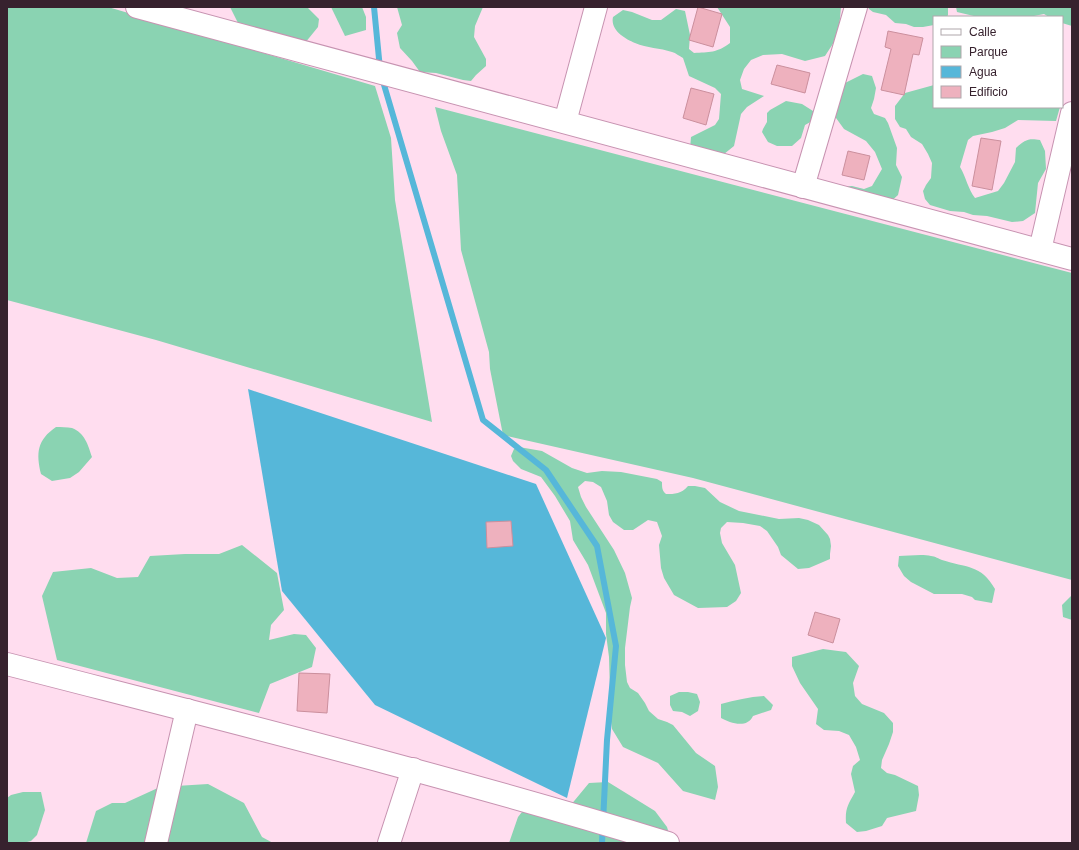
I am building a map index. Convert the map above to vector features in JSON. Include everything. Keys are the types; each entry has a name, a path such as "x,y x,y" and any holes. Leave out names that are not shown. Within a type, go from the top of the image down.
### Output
{"street":[{"path":"137,7 200,15 565,122 1072,259"},
{"path":"565,122 596,7"},
{"path":"804,186 856,7"},
{"path":"1040,250 1072,112"},
{"path":"7,664 413,770 668,843"},
{"path":"156,843 187,710"},
{"path":"389,843 413,770"}],"green space":[{"path":"7,7 108,7 375,86 391,138 395,200 432,422 156,340 7,300"},
{"path":"230,7 308,7 319,19 318,27 305,43 238,23"},
{"path":"331,7 362,7 366,17 366,30 345,36"},
{"path":"397,7 483,7 475,26 474,37 486,59 486,66 471,81 436,73 420,72 400,48 397,33 402,25"},
{"path":"717,7 841,7 839,29 836,39 825,56 805,61 782,54 763,55 751,60 744,69 740,80 742,89 764,96 747,107 741,114 734,146 719,158 690,149 691,137 715,125 719,119 721,94 715,88 689,76 683,58 673,52 640,45 631,41 616,30 613,22 613,17 623,10 652,20 661,20 676,9 685,11 690,35 689,49 694,53 709,52 721,49 730,43 730,27"},
{"path":"868,7 948,7 948,15 933,16 933,25 914,27 906,24 895,23 886,15 873,12"},
{"path":"956,7 1072,7 1072,26 1063,23 1063,16 1047,16 1044,14 1034,16 974,16 957,12"},
{"path":"863,74 872,76 876,88 871,108 874,114 885,118 897,148 896,165 902,177 898,195 887,205 839,187 852,186 864,189 872,186 882,169 875,152 866,141 844,129 836,118 835,108 843,84"},
{"path":"933,85 933,108 1060,108 1056,121 1018,120 1005,128 973,136 968,140 960,167 975,198 998,191 1015,162 1016,148 1027,140 1040,140 1045,151 1046,169 1038,183 1035,213 1023,221 1012,222 987,216 950,211 930,205 925,199 923,191 931,178 932,163 922,144 911,137 906,129 900,127 895,119 895,106 905,93"},
{"path":"786,101 802,104 813,111 814,120 805,125 801,138 792,146 777,146 768,142 762,132 767,122 767,113"},
{"path":"435,107 1072,273 1072,580 693,478 503,435 490,369 489,352 461,250 457,175 441,131"},
{"path":"56,427 72,428 80,433 89,448 92,457 79,472 70,478 52,481 41,474 39,453 45,437"},
{"path":"519,447 542,451 572,468 587,473 602,471 621,472 657,479 662,482 663,490 666,494 678,493 683,491 688,486 705,488 720,502 739,511 779,519 799,518 808,520 819,525 828,535 831,546 830,559 809,568 798,569 781,555 778,547 767,531 760,526 727,522 721,528 720,533 722,543 735,565 741,593 736,601 727,607 698,608 674,595 664,578 661,568 659,545 662,536 657,522 648,520 633,530 624,530 613,522 609,515 607,501 601,487 593,482 585,481 578,487 586,507 614,550 625,573 632,598 625,648 627,682 630,688 638,693 649,711 658,719 673,725 696,753 715,766 718,787 715,800 683,791 658,763 623,747 612,729 609,707 609,657 606,634 606,613 588,565 573,540 570,521 555,496 541,477 521,469 513,461 511,456 514,449"},
{"path":"242,545 277,573 284,610 271,625 269,640 294,634 306,635 316,648 312,667 270,684 259,713 57,660 42,596 53,572 91,568 117,578 138,577 150,556 219,554"},
{"path":"927,555 978,571 990,581 995,589 992,603 975,600 972,597 962,594 934,594 911,582 904,576 898,566 899,556"},
{"path":"1071,596 1072,620 1063,617 1062,605"},
{"path":"823,649 846,652 859,666 853,683 855,696 862,704 884,713 893,723 893,732 882,760 881,768 887,773 895,775 918,786 919,795 916,811 887,818 882,826 866,831 857,832 846,823 848,807 855,792 851,774 853,766 860,760 856,747 849,735 839,731 824,730 816,724 818,709 800,683 792,666 792,657"},
{"path":"679,692 697,694 700,702 698,711 690,716 682,712 673,711 670,705 670,696"},
{"path":"764,696 773,705 771,710 753,716 750,720 743,724 729,722 721,718 721,704"},
{"path":"608,782 655,811 667,827 672,843 509,843 518,817 526,807 570,806 589,783"},
{"path":"208,784 244,803 262,837 273,843 86,843 96,811 112,803 125,803 160,787"},
{"path":"23,792 41,792 45,810 37,835 31,841 23,843 7,843 7,798 11,795"}],"water":[{"path":"248,389 536,484 606,638 567,798 375,705 282,591"}],"building":[{"path":"698,7 722,14 713,47 689,40"},
{"path":"888,31 923,38 919,55 913,54 904,95 881,90 891,49 885,47"},
{"path":"777,65 810,73 805,93 771,84"},
{"path":"691,88 714,94 706,125 683,118"},
{"path":"981,138 1001,141 992,190 972,186"},
{"path":"848,151 870,156 864,180 842,175"},
{"path":"511,521 513,546 487,548 486,522"},
{"path":"815,612 840,619 833,643 808,635"},
{"path":"299,673 330,674 327,713 297,711"}],"waterway":[{"path":"374,7 380,69"},
{"path":"382,78 483,420 546,470 597,546 616,646 607,740 602,843"}]}
